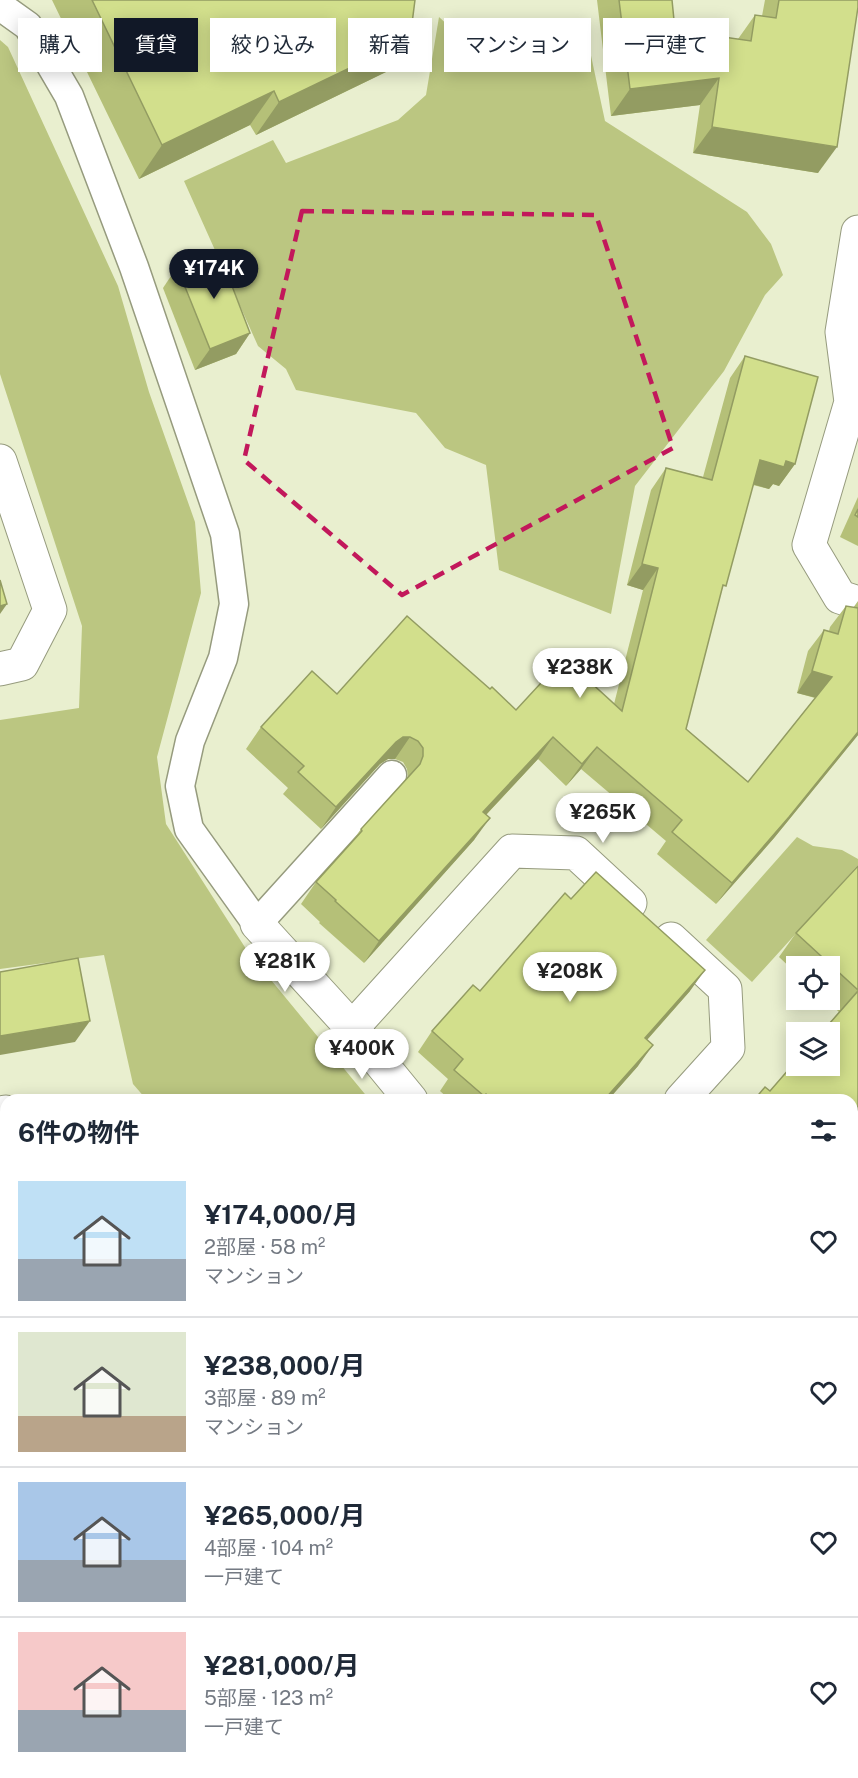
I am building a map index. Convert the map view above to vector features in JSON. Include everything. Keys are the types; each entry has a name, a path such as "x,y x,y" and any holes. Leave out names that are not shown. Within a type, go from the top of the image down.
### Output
{"street":[{"path":"858,232 842,332 851,402 809,545 840,597 858,603"},
{"path":"0,461 50,610 22,664 0,669"},
{"path":"352,1028 512,851 576,854 725,989 728,1048 686,1094"},
{"path":"257,924 352,1028 406,1094"}],"lane":[{"path":"0,6 28,26 69,96 134,267 225,534 234,604 223,658 190,741 180,786 189,829 257,924 393,775"}],"highlighted area":[{"path":"302,211 596,215 673,448 402,595 244,460"}],"green space":[{"path":"439,17 444,22 444,72 591,72 591,56 605,121 747,212 771,244 783,275 765,295 724,371 635,486 611,614 499,570 486,465 445,448 416,413 296,390 286,369 258,346 184,181 273,140 286,163 398,120 426,95 430,72 432,72"},
{"path":"0,40 8,47 118,286 149,392 195,522 201,593 157,757 166,824 248,952 365,1094 142,1094 133,1084 104,955 0,969 0,720 79,708 82,626 0,374"},
{"path":"797,837 813,846 842,850 858,859 858,865 752,982 706,940"}],"building":[{"path":"92,0 415,0 413,18 348,18 348,69 279,102 274,91 162,145 127,72 198,72 198,18 114,18 114,46"},
{"path":"619,0 672,0 674,18 621,18"},
{"path":"779,0 858,0 837,147 712,127 719,78 630,89 628,72 729,72 729,38 751,41 755,15 776,18"},
{"path":"219,252 250,333 210,349 177,267"},
{"path":"745,356 818,377 795,464 786,461 784,467 760,460 726,586 723,585 686,729 748,782 832,677 812,671 824,630 838,634 846,606 858,608 858,732 732,883 672,832 682,820 597,747 582,764 553,737 483,812 490,818 379,941 316,882 420,764 423,748 418,741 410,737 403,737 336,807 298,772 304,766 261,727 312,671 337,694 407,616 516,710 564,658 622,711 658,568 642,564 666,468 712,480"},
{"path":"0,580 7,604 0,606"},
{"path":"858,866 858,990 840,973 840,956 821,956 796,933"},
{"path":"596,872 705,970 645,1038 653,1045 609,1094 482,1094 454,1070 463,1059 432,1031 473,985 480,991 565,893 571,899"},
{"path":"78,958 90,1021 0,1036 0,972"},
{"path":"858,991 858,1094 759,1094 765,1087 770,1091 786,1073 786,1076 840,1076 840,1022 831,1022"}]}
